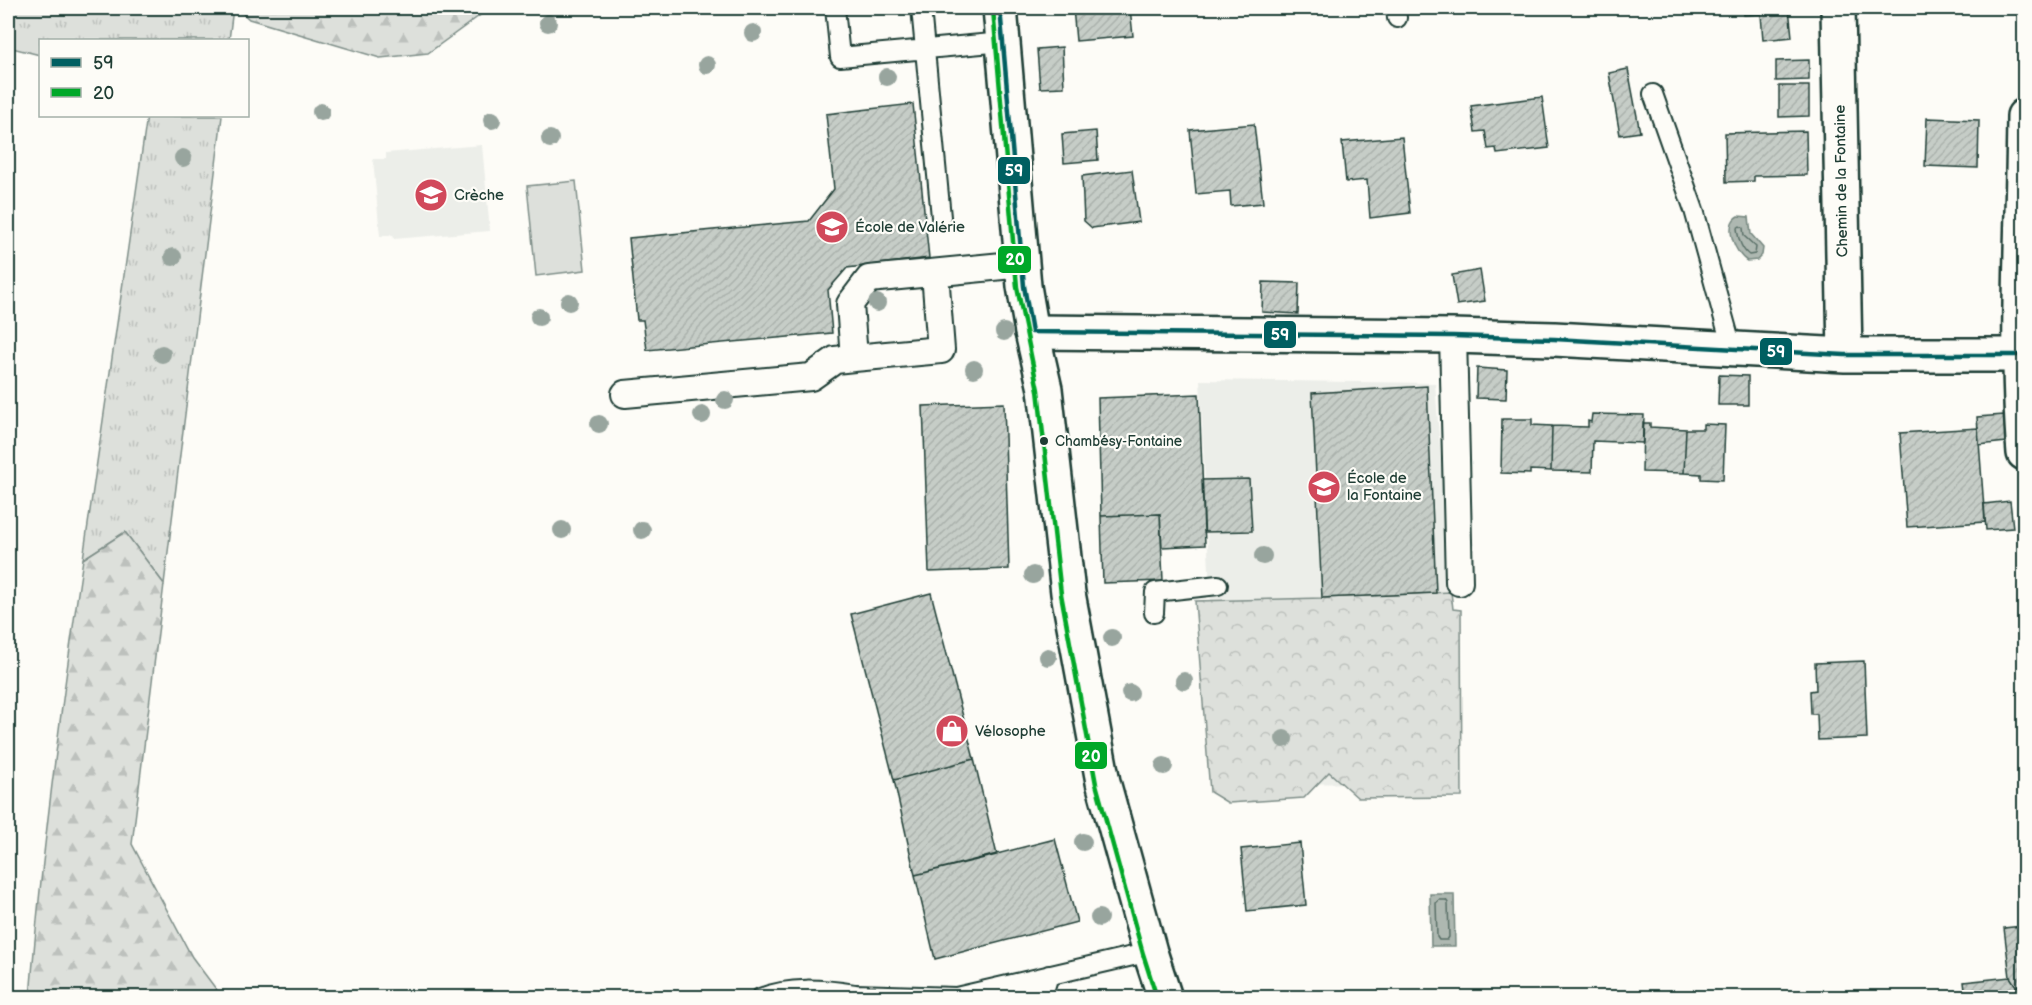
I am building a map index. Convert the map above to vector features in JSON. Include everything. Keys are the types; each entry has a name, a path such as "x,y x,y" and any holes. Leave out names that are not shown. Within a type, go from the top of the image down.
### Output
{"street":[{"path":"1000,8 1023,264 1032,332 1045,389 1068,593 1103,782 1165,998"},
{"name":"Chemin de la Fontaine","path":"1838,8 1845,355"},
{"path":"2025,116 2021,416 2025,453"},
{"path":"854,358 850,304 869,279 1023,264"},
{"path":"625,394 811,377 836,360 941,350 935,273"},
{"path":"1032,332 1453,336 1554,339 1845,355 2023,355"},
{"path":"1453,336 1459,582"}],"lane":[{"path":"836,8 840,57 1003,42"},
{"path":"921,8 940,216"},
{"path":"1653,94 1694,210 1732,348"},
{"path":"1154,613 1155,592 1218,585"},
{"path":"760,998 768,994 807,988 854,996 956,997 1150,952"},
{"path":"1042,998 1049,975"}],"shaded area":[{"name":"Crèche","path":"482,145 490,231 394,239 393,235 380,236 373,159 386,159 386,153"},
{"name":"École de la Fontaine","path":"1200,380 1435,383 1451,592 1456,783 1219,784"}],"green space":[{"path":"8,8 233,8 229,39 39,39 39,55 8,47"},
{"path":"237,8 490,8 428,53 380,58 249,19"},
{"path":"147,117 222,117 164,584 125,532 83,559"},
{"path":"576,181 585,270 536,276 527,186"},
{"path":"125,532 164,584 132,844 192,957 222,997 108,998 50,994 49,997 30,997 53,778 83,559"},
{"path":"1451,592 1453,609 1461,610 1462,797 1358,798 1329,772 1304,798 1228,803 1210,792 1195,601"}],"water":[{"path":"1738,216 1749,217 1751,234 1763,248 1762,255 1757,260 1747,261 1735,246 1731,225"},
{"path":"1430,894 1454,894 1455,946 1431,946"}],"building":[{"path":"1073,8 1130,8 1133,36 1076,41"},
{"path":"1322,8 1368,8 1322,12"},
{"path":"1743,8 1789,8 1792,37 1763,40 1761,14 1744,15"},
{"path":"1062,47 1064,87 1040,88 1037,49"},
{"path":"1809,60 1809,80 1776,81 1776,61"},
{"path":"1628,69 1640,132 1620,135 1609,73"},
{"path":"1779,86 1809,86 1809,116 1779,117"},
{"path":"1542,97 1549,148 1497,154 1496,148 1488,149 1485,131 1475,132 1471,106"},
{"name":"École de Valérie","path":"913,104 929,258 847,268 828,290 832,333 647,350 643,320 637,320 629,238 809,221 834,189 826,114"},
{"path":"1927,118 1979,120 1978,168 1925,166"},
{"path":"1254,124 1263,203 1231,206 1230,191 1196,194 1190,130"},
{"path":"1096,131 1098,160 1064,163 1062,134"},
{"path":"1806,131 1807,175 1754,176 1754,181 1726,182 1725,133"},
{"path":"1402,137 1410,213 1370,218 1367,180 1346,182 1342,142"},
{"path":"1132,170 1139,222 1092,228 1084,221 1082,176"},
{"path":"1480,270 1485,301 1457,305 1452,275"},
{"path":"1263,282 1299,283 1298,314 1262,312"},
{"path":"1477,368 1507,370 1506,399 1476,398"},
{"path":"1719,375 1748,376 1748,405 1718,405"},
{"name":"École de la Fontaine","path":"1427,386 1436,593 1322,598 1312,393"},
{"path":"1199,394 1205,545 1162,547 1160,514 1101,516 1098,398"},
{"path":"1004,403 1009,569 929,572 923,406"},
{"path":"1592,414 1644,415 1643,443 1593,441 1592,472 1551,471 1552,426 1588,427"},
{"path":"2004,415 2006,442 1979,445 1977,417"},
{"path":"1502,419 1532,419 1532,425 1552,426 1551,471 1530,470 1530,474 1501,473"},
{"path":"1643,423 1650,423 1650,427 1686,429 1684,473 1642,472"},
{"path":"1703,424 1725,425 1723,480 1701,479 1701,474 1684,473 1686,429 1703,429"},
{"path":"1978,428 1985,522 1907,527 1900,433"},
{"path":"1249,479 1252,531 1204,532 1202,480"},
{"path":"2010,501 2013,528 1986,530 1984,504"},
{"path":"1160,514 1163,581 1103,583 1101,516"},
{"path":"931,593 974,759 894,780 851,614"},
{"path":"1864,661 1867,738 1818,740 1817,714 1811,714 1810,691 1816,690 1815,663"},
{"path":"974,759 997,855 915,875 894,780"},
{"path":"1055,839 1077,922 935,959 915,875"},
{"path":"1300,843 1306,905 1247,911 1241,849"},
{"path":"2022,926 2024,986 2016,986 2010,977 2004,928"},
{"path":"2010,977 2016,986 2017,998 1966,998 1964,982"}],"transit line":[{"name":"59","path":"1000,8 1024,286 1032,332"},
{"name":"20","path":"993,9 1017,287 1038,390 1061,594 1096,784 1157,998"},
{"name":"59","path":"1032,332 1453,336 1554,339 1845,355 2024,355"}],"place":[{"name":"Crèche","path":"431,195"},
{"name":"École de Valérie","path":"832,227"},
{"name":"Chambésy-Fontaine","path":"1044,441"},
{"name":"École de la Fontaine","path":"1324,487"},
{"name":"Vélosophe","path":"952,731"}]}
